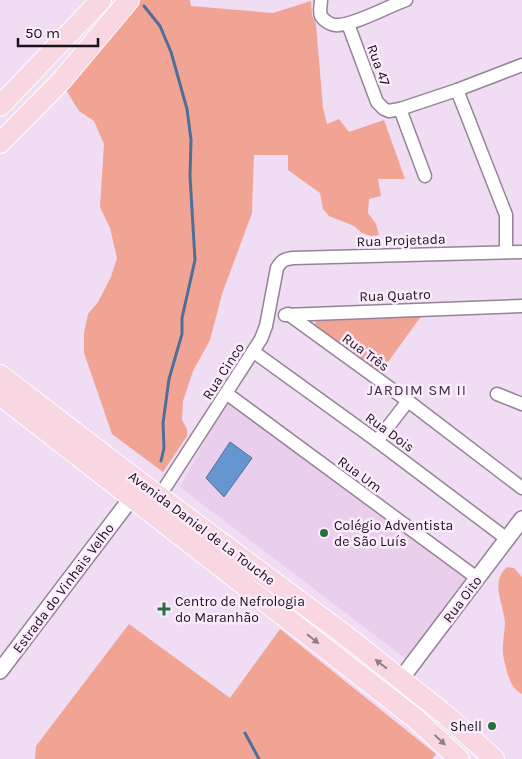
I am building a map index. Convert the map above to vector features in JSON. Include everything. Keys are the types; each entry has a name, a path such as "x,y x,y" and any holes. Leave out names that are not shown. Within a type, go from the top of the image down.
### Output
{"main road":[{"path":"0,87 29,57 92,0"},
{"path":"0,106 101,0"},
{"path":"0,126 129,0"},
{"path":"0,143 62,80 129,0"},
{"path":"0,362 166,486 286,590"},
{"name":"Avenida Daniel de La Touche","path":"0,375 124,480 219,566 416,719 458,758"},
{"name":"Avenida Daniel de La Touche","path":"0,395 286,590 447,716 494,759"},
{"path":"0,409 96,484 219,566"}],"street":[{"path":"321,0 323,18 329,23 343,24 406,0"},
{"name":"Rua 47","path":"343,24 377,102 380,106 394,110"},
{"path":"424,176 394,110 457,90 522,65"},
{"path":"457,90 506,215 506,252"},
{"name":"Rua Projetada","path":"281,262 285,259 293,258 522,252"},
{"name":"Rua Cinco","path":"166,486 261,339 268,316 277,268 281,262"},
{"name":"Rua Quatro","path":"268,316 522,306"},
{"name":"Rua Três","path":"288,314 408,401 522,488"},
{"name":"Rua Dois","path":"254,352 377,441 507,539"},
{"name":"Rua Um","path":"226,393 477,578"},
{"path":"497,394 522,404"},
{"path":"377,441 408,401"},
{"name":"Estrada do Vinhais Velho","path":"0,671 126,505"},
{"name":"Rua Oito","path":"401,679 522,519"}],"shaded area":[{"path":"140,0 190,0 191,6 273,13 311,1 312,15 316,24 323,108 327,124 339,119 349,132 384,120 405,179 378,179 381,196 369,199 368,213 376,224 379,235 371,236 362,233 354,226 329,216 323,209 320,193 288,170 288,155 254,155 252,213 222,294 210,340 193,371 183,401 182,420 187,429 187,436 163,472 112,434 84,353 84,333 88,314 98,302 111,277 117,258 110,228 100,207 104,144 94,121 79,111 66,90"},
{"path":"422,315 380,373 313,327 317,319"},
{"name":"Colégio Adventista de São Luís","path":"226,401 469,579 406,659 180,487"},
{"path":"507,567 514,568 522,577 522,694 516,690 511,682 503,656 505,622 498,586 499,579"},
{"path":"129,624 230,698 280,629 436,754 432,759 35,759 36,746"}],"water":[{"path":"230,442 252,458 224,497 206,478"}],"waterway":[{"path":"144,6 160,26 171,52 187,109 191,140 190,176 195,260 182,318 182,334 169,379 163,423 164,448 161,461"},
{"path":"245,733 259,759"}],"place":[{"name":"Colégio Adventista de São Luís","path":"324,533"},
{"name":"Centro de Nefrologia do Maranhão","path":"164,609"},
{"name":"Shell","path":"492,726"}],"district":[{"name":"JARDIM SM II","path":"417,390"}]}
